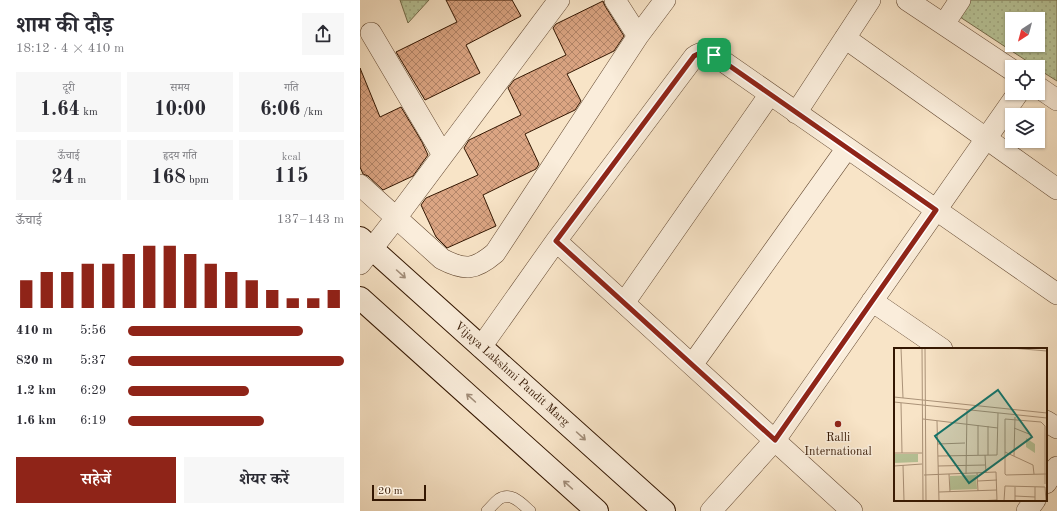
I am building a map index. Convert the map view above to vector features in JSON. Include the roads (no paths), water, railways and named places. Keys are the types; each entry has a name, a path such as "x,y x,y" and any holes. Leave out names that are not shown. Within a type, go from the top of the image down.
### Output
{"street":[{"path":"364,250 396,218 559,0"},
{"path":"615,0 638,36"},
{"path":"360,185 442,259 455,265 468,268 484,262 495,253 638,36 665,0"},
{"path":"796,113 870,0"},
{"path":"907,0 1005,65"},
{"path":"944,24 960,0"},
{"path":"371,33 443,155"},
{"path":"845,38 1057,189"},
{"path":"481,347 556,241 694,56 705,52 714,55 1057,294"},
{"path":"1045,92 1057,100"},
{"path":"624,303 770,94"},
{"path":"711,511 775,440 1013,100"},
{"path":"692,365 847,148"},
{"path":"556,241 852,511"},
{"name":"Vijaya Lakshmi Pandit Marg","path":"364,250 481,347 664,511"},
{"path":"360,298 597,511"},
{"path":"872,301 941,348"},
{"path":"1047,422 1057,428"},
{"path":"1047,482 1057,467"},
{"path":"1027,511 1034,501"}],"lane":[{"path":"488,511 500,498 508,496 519,500 530,511"}],"place":[{"name":"Ralli International","path":"838,424"}]}
